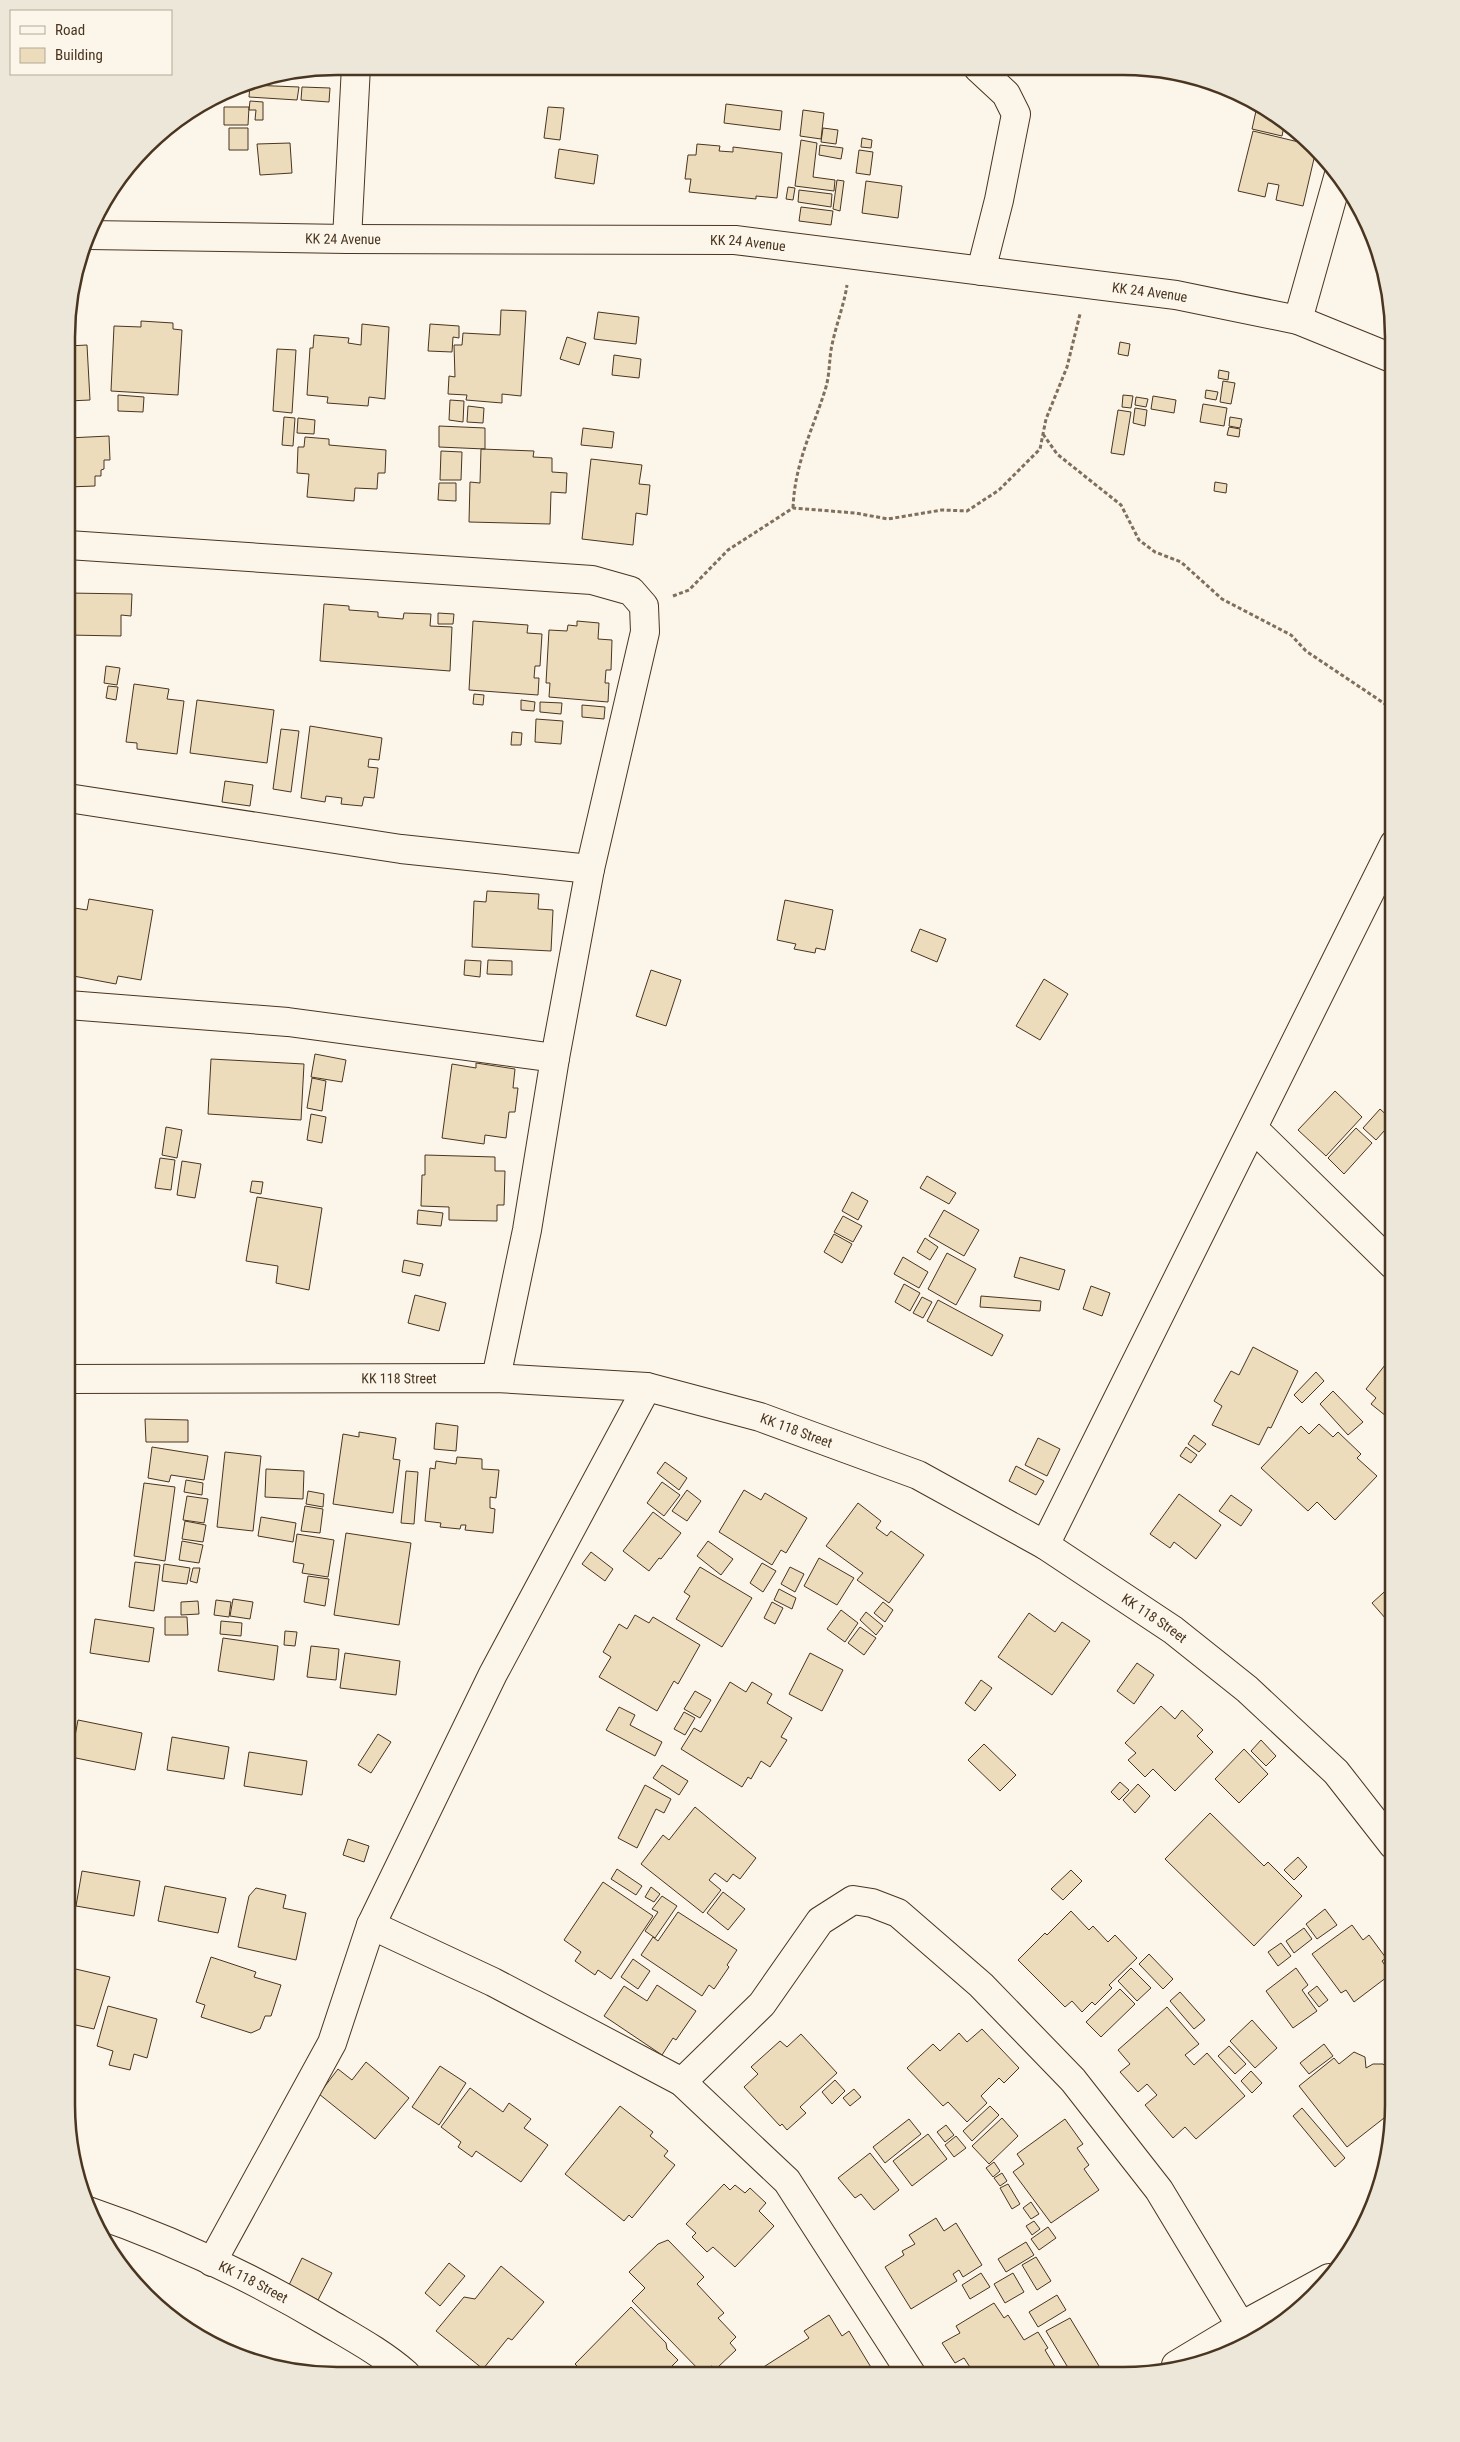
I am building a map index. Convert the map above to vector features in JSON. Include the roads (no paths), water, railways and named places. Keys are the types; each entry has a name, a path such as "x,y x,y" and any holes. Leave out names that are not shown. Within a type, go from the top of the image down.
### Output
{"street":[{"path":"347,239 356,75"},
{"path":"981,272 999,200 1016,114 1006,94 986,75"},
{"path":"1298,320 1336,185"},
{"name":"KK 24 Avenue","path":"96,235 347,239 736,240 1176,295 1298,320 1385,355"},
{"path":"75,545 592,580 630,591 644,606 644,632 590,869 554,1058 527,1230 496,1378"},
{"path":"75,799 401,850 590,869"},
{"path":"1045,1545 1385,862"},
{"path":"75,1006 288,1022 554,1058"},
{"path":"1253,1128 1385,1257"},
{"name":"KK 118 Street","path":"75,1379 496,1378 647,1387 760,1417 918,1475 1045,1545 1173,1630 1247,1689 1336,1772 1385,1835"},
{"path":"212,2262 332,2043 370,1925 493,1674 647,1387"},
{"path":"682,2082 762,2004 820,1921 853,1900 872,1903 898,1913 982,1985 1074,2080 1159,2190 1241,2326"},
{"path":"370,1925 493,1982 682,2082 788,2181 907,2367"},
{"name":"KK 118 Street","path":"99,2215 130,2225 267,2286 386,2357 398,2367"},
{"path":"1186,2359 1309,2289"}]}
